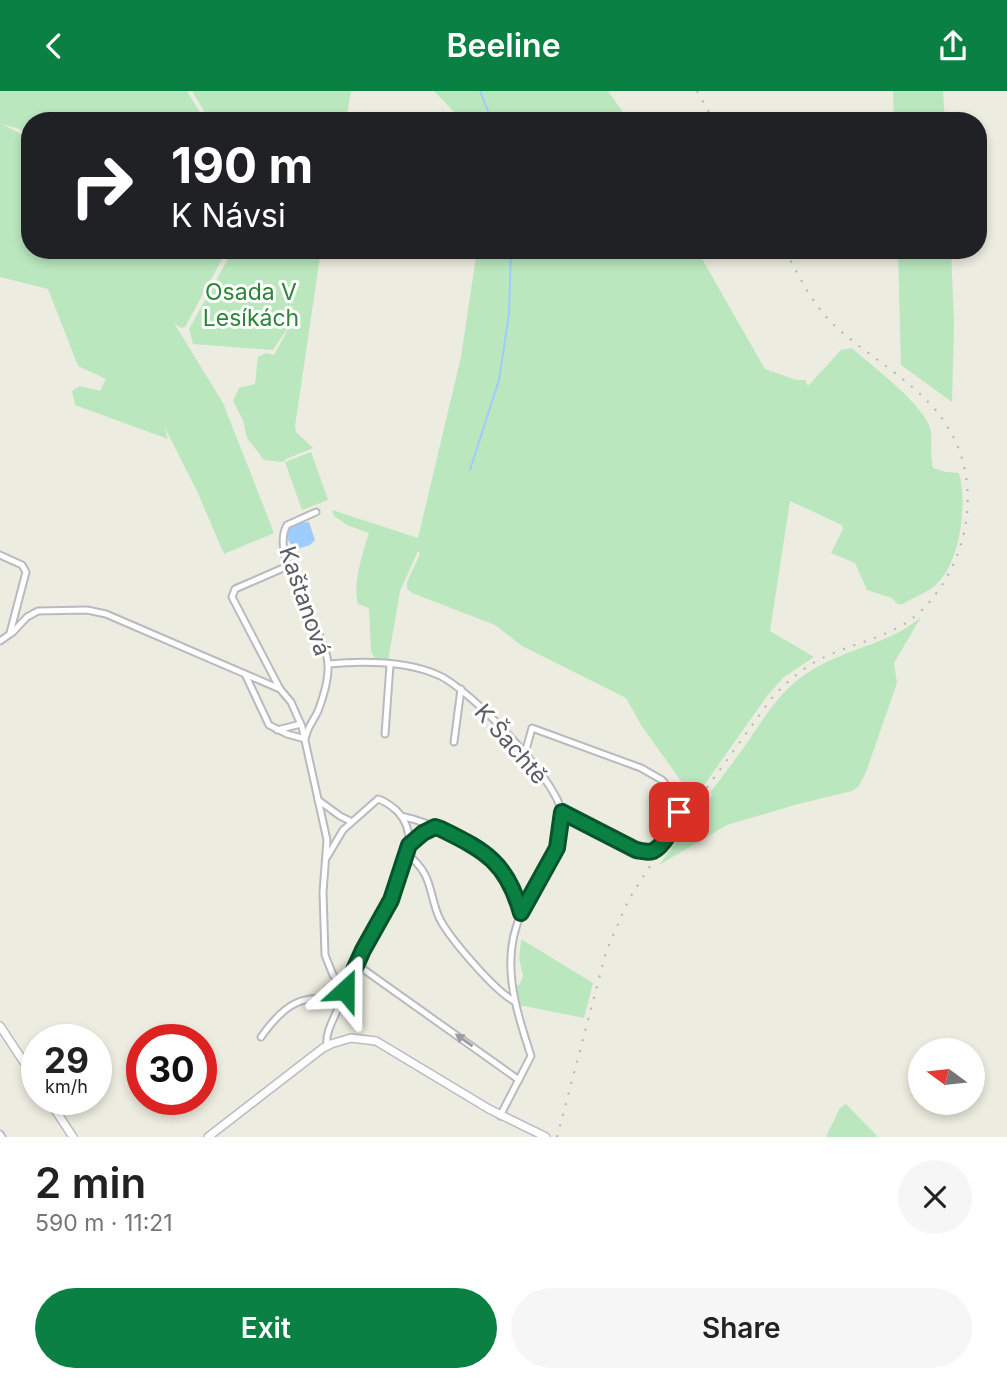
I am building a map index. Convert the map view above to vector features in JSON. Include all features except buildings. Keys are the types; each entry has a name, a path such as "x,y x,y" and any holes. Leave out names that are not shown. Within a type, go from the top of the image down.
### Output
{"street":[{"name":"Kaštanová","path":"305,739 319,709 328,664 322,643 288,566 283,545 285,527 316,512"},
{"path":"0,555 22,565 26,572 8,636"},
{"path":"288,566 235,589 232,597 301,724 327,840 323,892 325,955 333,975 345,990"},
{"path":"0,641 27,617 38,611 54,609 99,612 280,689"},
{"name":"K Šachtě","path":"328,664 390,665 436,674 461,689 525,753 545,780 562,812"},
{"path":"385,734 390,665"},
{"path":"244,673 266,721 277,730 305,739"},
{"name":"K Šachtě","path":"454,742 461,689"},
{"path":"277,730 301,724"},
{"path":"500,1115 531,1056 514,1001 511,953 521,913 557,848 562,812 636,850 648,852 661,844 677,820 679,808 677,798 662,780 641,768 532,728 525,753"},
{"path":"317,799 351,821"},
{"path":"326,859 340,833 378,799 387,803 401,816 408,827 407,854 391,900 356,964 328,1033 327,1046"},
{"path":"401,816 456,837 495,861 507,877 521,913"},
{"path":"409,845 435,827"},
{"path":"407,854 421,865 426,873 438,916 446,928 481,972 514,1001"},
{"path":"356,964 519,1080"},
{"path":"261,1037 275,1018 296,1003 322,997 341,1002"},
{"path":"0,1026 21,1057"},
{"path":"208,1137 327,1046 351,1038 376,1041 500,1115 547,1137"},
{"path":"59,1115 73,1137"}],"green space":[{"path":"0,91 187,91 200,112 21,112 21,129 2,124 21,134 21,259 222,259 185,327 181,328 174,323 223,403 274,533 224,554 197,491 164,426 168,439 75,405 72,391 80,386 100,391 106,379 78,366 48,289 0,277"},
{"path":"192,91 351,91 348,112 205,112"},
{"path":"434,91 608,91 622,112 454,112"},
{"path":"893,91 943,91 944,112 894,112"},
{"name":"Osada V Lesíkách","path":"228,259 320,259 295,426 296,432 313,448 283,462 264,460 247,438 243,420 233,401 239,388 255,384 258,357 266,353 274,355 292,322 273,350 193,344 189,329"},
{"path":"476,259 702,259 765,369 796,380 805,380 808,386 841,350 852,348 915,405 929,425 933,468 959,473 962,486 962,518 949,566 942,579 932,588 903,604 898,604 892,598 867,590 855,563 831,553 843,529 842,525 790,501 770,631 814,657 784,677 767,696 695,798 641,725 626,698 522,646 495,625 407,589 407,582 420,554 418,551 400,591 388,661 376,660 371,651 369,608 358,604 356,587 369,533 347,525 334,516 332,510 418,538 461,357"},
{"path":"898,259 951,259 954,323 952,402 901,365"},
{"path":"311,452 328,500 302,510 285,462"},
{"path":"921,617 894,663 897,683 859,786 852,791 727,825 659,865 713,794 710,793 771,708 788,689 819,666 885,639"},
{"path":"521,939 593,983 584,1018 519,1005 515,985 519,985 523,976 519,957"},
{"path":"846,1104 878,1137 826,1137 840,1108"}],"water":[{"path":"309,522 315,540 310,545 297,549 288,539 289,526"}],"waterway":[{"path":"480,91 488,112"},
{"path":"470,470 499,380 509,314 511,259"}],"railway":[{"path":"697,91 709,112"},
{"path":"557,1137 606,952 628,901 646,872 777,692 813,663 899,627 920,612 939,590 953,565 962,539 967,511 967,483 961,456 950,430 921,395 826,317 806,289 790,259"}],"route":[{"path":"345,990 372,932 391,900 409,845 427,831 435,827 441,829 499,864 521,913 557,848 562,812 636,850 648,852 661,844 677,820 679,812"}]}
